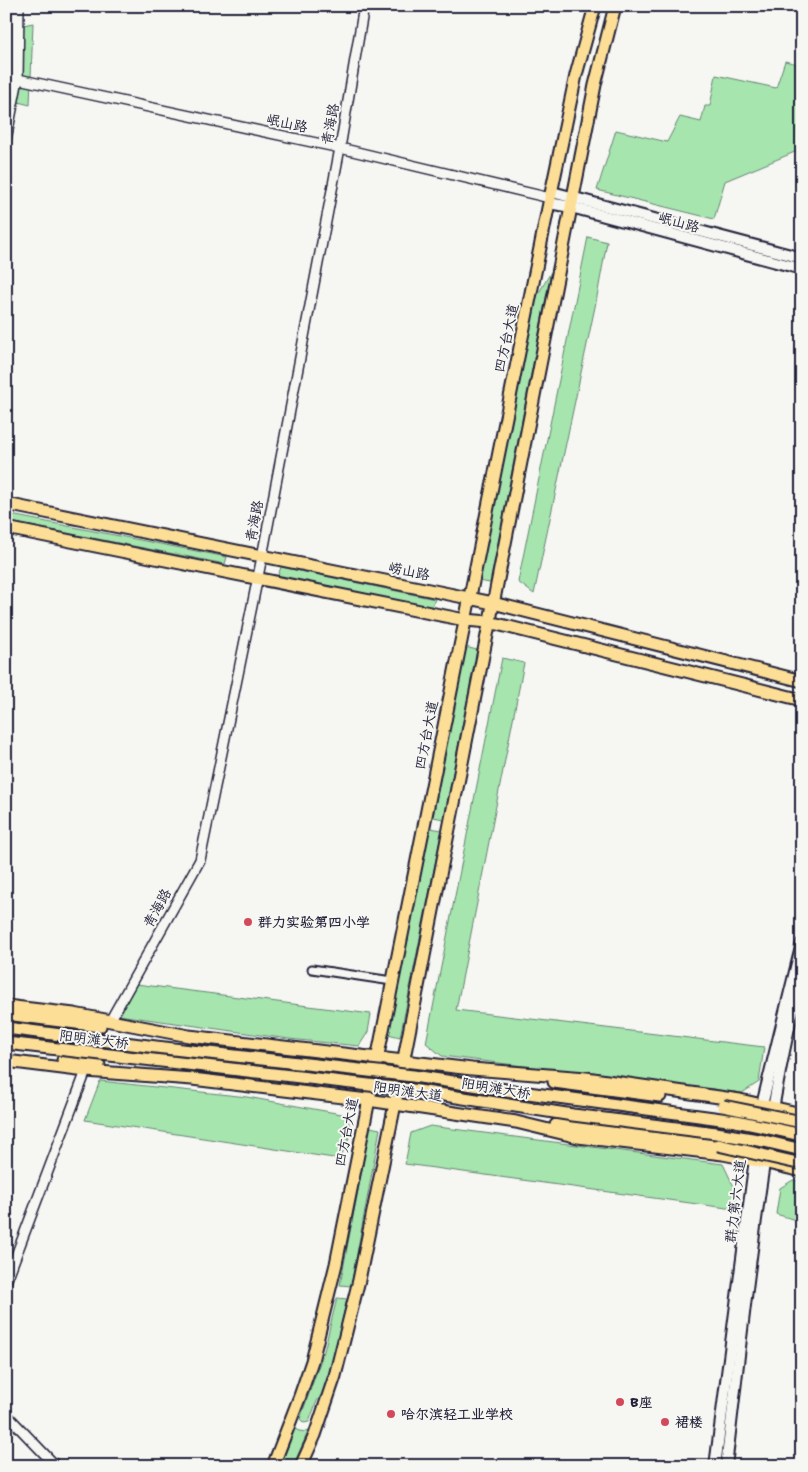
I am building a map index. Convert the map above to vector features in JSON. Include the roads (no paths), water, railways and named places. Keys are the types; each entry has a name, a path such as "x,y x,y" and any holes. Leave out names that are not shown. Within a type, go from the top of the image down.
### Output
{"main road":[{"name":"四方台大道","path":"273,1466 300,1396 324,1316 550,197 576,75 595,6"},
{"path":"301,1466 325,1406 342,1352 357,1289 404,1060 572,202 596,85 615,6"},
{"name":"岷山路","path":"550,197 802,258"},
{"name":"岷山路","path":"572,202 802,269"},
{"name":"崂山路","path":"6,504 493,603 802,681"},
{"path":"6,528 465,620 489,622 802,700"},
{"name":"群力第六大道","path":"715,1466 767,1106 802,943"},
{"name":"群力第六大道","path":"767,1106 802,972"},
{"path":"6,1006 110,1021 189,1036"},
{"path":"6,1014 472,1069 582,1087 742,1109 802,1122"},
{"name":"阳明滩大桥","path":"6,1028 413,1076 736,1121 802,1135"},
{"path":"7,1053 83,1062 186,1079"},
{"name":"阳明滩大桥","path":"7,1053 412,1090 573,1115 716,1133 802,1150"},
{"name":"阳明滩大道","path":"7,1053 86,1071 186,1079 395,1104 516,1122 578,1137 723,1154 802,1171"},
{"path":"472,1069 586,1078 767,1106 802,1114"},
{"path":"516,1122 718,1145 802,1164"},
{"name":"群力第六大道","path":"726,1466 759,1161"}],"street":[{"path":"6,104 11,72 12,6"},
{"path":"6,140 18,78 19,6"},
{"name":"青海路","path":"110,1021 200,860 262,556 340,148 364,6"},
{"name":"岷山路","path":"18,78 340,148 550,197"},
{"path":"312,968 392,982"},
{"path":"6,1282 86,1071"},
{"path":"6,1414 56,1466"}],"place":[{"name":"群力实验第四小学","path":"248,922"},
{"name":"B座","path":"620,1402"},
{"name":"哈尔滨轻工业学校","path":"391,1414"},
{"name":"裙楼","path":"665,1422"}]}
